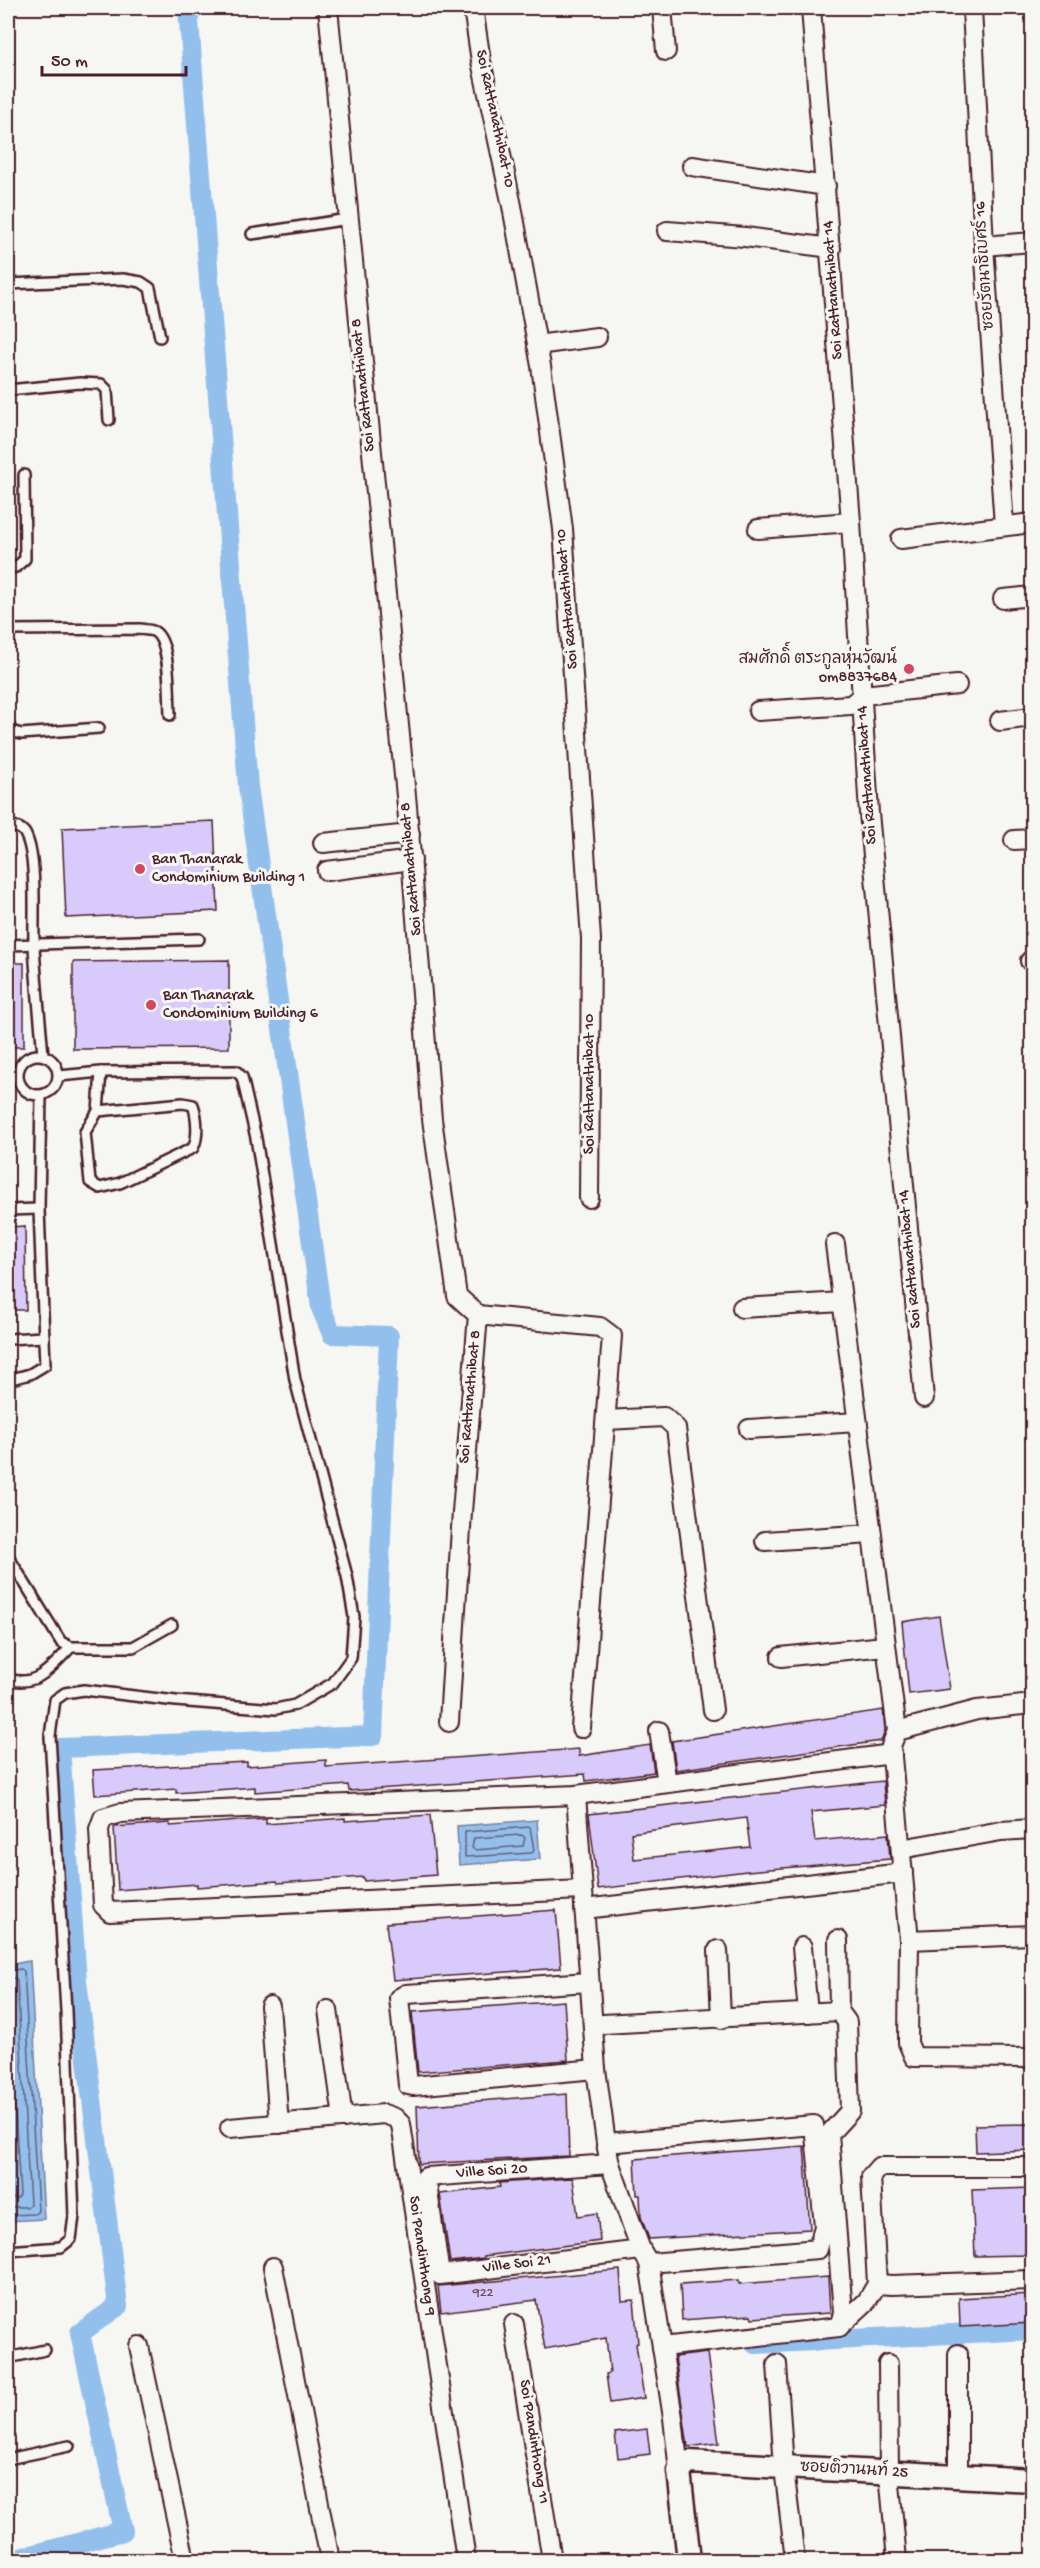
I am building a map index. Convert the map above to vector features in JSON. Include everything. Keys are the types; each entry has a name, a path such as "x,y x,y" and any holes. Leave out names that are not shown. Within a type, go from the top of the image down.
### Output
{"street":[{"name":"Soi Rattanathibat 8","path":"328,8 410,834 432,1119 457,1296 478,1315 448,1722"},
{"name":"Soi Rattanathibat 10","path":"473,8 481,61 512,206 537,345 563,529 591,950 589,1198"},
{"path":"662,8 666,51"},
{"name":"Soi Rattanathibat 14","path":"811,8 831,248 870,813 924,1398"},
{"name":"ซอยรัตนาธิเบศร์ 16","path":"972,8 984,246 1004,525"},
{"path":"692,166 826,186"},
{"path":"667,231 745,237 831,248"},
{"path":"984,246 1032,242"},
{"path":"537,345 597,337"},
{"path":"758,529 851,522"},
{"path":"901,539 1032,523"},
{"path":"1003,599 1032,596"},
{"path":"758,711 851,705 863,695 957,685"},
{"path":"1000,721 1032,717"},
{"path":"323,843 410,834"},
{"path":"327,871 412,860"},
{"path":"835,1244 884,1646 897,1731 891,1746 909,1940 908,2043 914,2057 1032,2058"},
{"path":"742,1308 842,1302"},
{"path":"478,1315 600,1326 612,1336 581,1728"},
{"path":"606,1420 664,1417 676,1428 713,1710"},
{"path":"749,1429 857,1422"},
{"path":"765,1541 871,1534"},
{"path":"781,1657 884,1646"},
{"path":"897,1731 977,1710 1032,1704"},
{"path":"658,1731 667,1783"},
{"path":"582,1890 110,1912 103,1905 99,1829 103,1818 120,1813 576,1795 892,1754"},
{"path":"576,1795 596,2069 606,2143 610,2164 645,2256 662,2347 689,2560"},
{"path":"901,1849 1000,1831 1032,1829"},
{"path":"584,1909 903,1873"},
{"path":"909,1940 1032,1935"},
{"path":"838,1940 839,2011 847,2022 850,2111 829,2134 843,2313 839,2328"},
{"path":"802,1947 808,2013"},
{"path":"718,1950 721,2019"},
{"path":"590,1982 406,1994 399,1998 408,2085 596,2069"},
{"path":"270,2006 279,2124"},
{"path":"328,2010 343,2118"},
{"path":"603,2024 839,2011"},
{"name":"Soi Pandinthong 9","path":"230,2128 384,2115 395,2118 401,2124 466,2560"},
{"path":"606,2143 814,2125 824,2226 818,2249 645,2256"},
{"name":"Ville Soi 20","path":"434,2229 426,2177 610,2164"},
{"path":"662,2347 839,2328 867,2301 877,2284 871,2176 879,2168 1032,2167"},
{"name":"Ville Soi 21","path":"434,2229 440,2275 645,2256"},
{"path":"273,2267 330,2560"},
{"path":"877,2284 1032,2280"},
{"name":"Soi Pandinthong 11","path":"514,2324 552,2560"},
{"path":"139,2346 185,2560"},
{"path":"958,2354 958,2476"},
{"path":"777,2364 784,2468 795,2560"},
{"path":"888,2364 889,2473 897,2560"},
{"name":"ซอยติวานนท์ 25","path":"679,2471 689,2462 1032,2480"}],"lane":[{"path":"8,39 8,64"},
{"path":"252,234 348,219"},
{"path":"8,284 123,279 141,282 150,288 160,337"},
{"path":"8,390 101,384 107,390 110,420"},
{"path":"8,568 16,567 25,558 24,475"},
{"path":"8,630 141,629 155,632 160,639 167,660 170,716"},
{"path":"8,723 11,731 21,734 99,728"},
{"path":"8,825 23,831 29,847 43,1055"},
{"path":"8,945 199,939"},
{"path":"43,1055 55,1063 59,1076 54,1089 41,1096 28,1093 19,1082 18,1075 23,1062 29,1057 43,1055"},
{"path":"8,2250 61,2247 71,2239 74,2216 66,2011 50,1737 55,1700 65,1693 84,1690 176,1701 276,1709 295,1705 333,1683 351,1658 353,1641 354,1617 347,1576 295,1380 256,1138 242,1077 236,1071 101,1072 59,1076"},
{"path":"98,1111 183,1103 193,1105 196,1112 196,1143 193,1148 120,1183 100,1188 90,1182 85,1132 98,1111 101,1072"},
{"path":"8,1075 18,1075"},
{"path":"8,1380 30,1374 45,1365 39,1209 41,1096"},
{"path":"8,1210 39,1209"},
{"path":"8,1339 44,1337"},
{"path":"8,1556 61,1642 71,1647 133,1647 172,1625"},
{"path":"8,1679 20,1682 33,1679 48,1671 71,1647"},
{"path":"8,2358 45,2350"},
{"path":"8,2459 69,2446"}],"water":[{"path":"537,1820 540,1859 459,1865 457,1826"},
{"path":"30,1961 44,2219 8,2221 8,1965"}],"building":[{"name":"Ban Thanarak Condominium Building 1","path":"214,821 218,911 66,918 62,828"},
{"name":"Ban Thanarak Condominium Building 6","path":"229,960 229,1048 73,1049 73,962"},
{"path":"8,963 24,963 24,1047 8,1047"},
{"path":"25,1226 26,1310 8,1310 8,1227"},
{"path":"939,1616 950,1689 909,1694 902,1622"},
{"path":"883,1710 885,1730 881,1741 676,1770 672,1741"},
{"path":"650,1745 654,1772 586,1781 585,1774 349,1791 348,1785 255,1792 255,1787 176,1793 176,1789 95,1795 93,1770 247,1762 247,1766 326,1760 326,1767 579,1749 579,1756"},
{"path":"883,1781 885,1805 811,1812 815,1841 888,1834 890,1859 747,1871 598,1889 589,1814","holes":["746,1818 750,1847 634,1859 631,1833"]},
{"path":"430,1815 436,1875 364,1881 363,1877 197,1887 197,1884 118,1890 114,1827 170,1823 170,1826 266,1819 266,1824 345,1818 345,1821"},
{"path":"556,1910 561,1968 393,1980 386,1923"},
{"path":"564,2001 568,2060 418,2072 412,2012"},
{"path":"567,2094 569,2156 419,2164 417,2106"},
{"path":"1032,2124 1032,2150 976,2152 975,2125"},
{"path":"804,2146 810,2229 649,2239 641,2217 640,2195 637,2195 635,2159"},
{"path":"571,2178 578,2216 597,2213 600,2241 450,2262 440,2194 500,2187 499,2183"},
{"path":"1032,2188 1032,2255 975,2256 972,2190"},
{"path":"620,2270 622,2301 634,2300 638,2343 636,2344 644,2398 610,2403 606,2374 610,2373 606,2338 545,2349 536,2300 441,2312 438,2286"},
{"path":"828,2277 830,2313 682,2320 680,2284 739,2280 739,2284"},
{"path":"1032,2294 1032,2323 960,2327 959,2298"},
{"path":"707,2353 719,2443 688,2447 675,2357"},
{"path":"647,2429 650,2454 618,2458 615,2433"}],"waterway":[{"path":"13,2560 123,2531 80,2333 118,2306 77,1981 60,1748 373,1736 389,1336 332,1334 321,1308 248,786 188,8"},
{"path":"755,2344 1032,2330"}],"place":[{"name":"สมศักดิ์ ตระกูลหุ่นวัฒน์ om8837684","path":"909,669"},
{"name":"Ban Thanarak Condominium Building 1","path":"140,869"},
{"name":"Ban Thanarak Condominium Building 6","path":"151,1005"}]}
